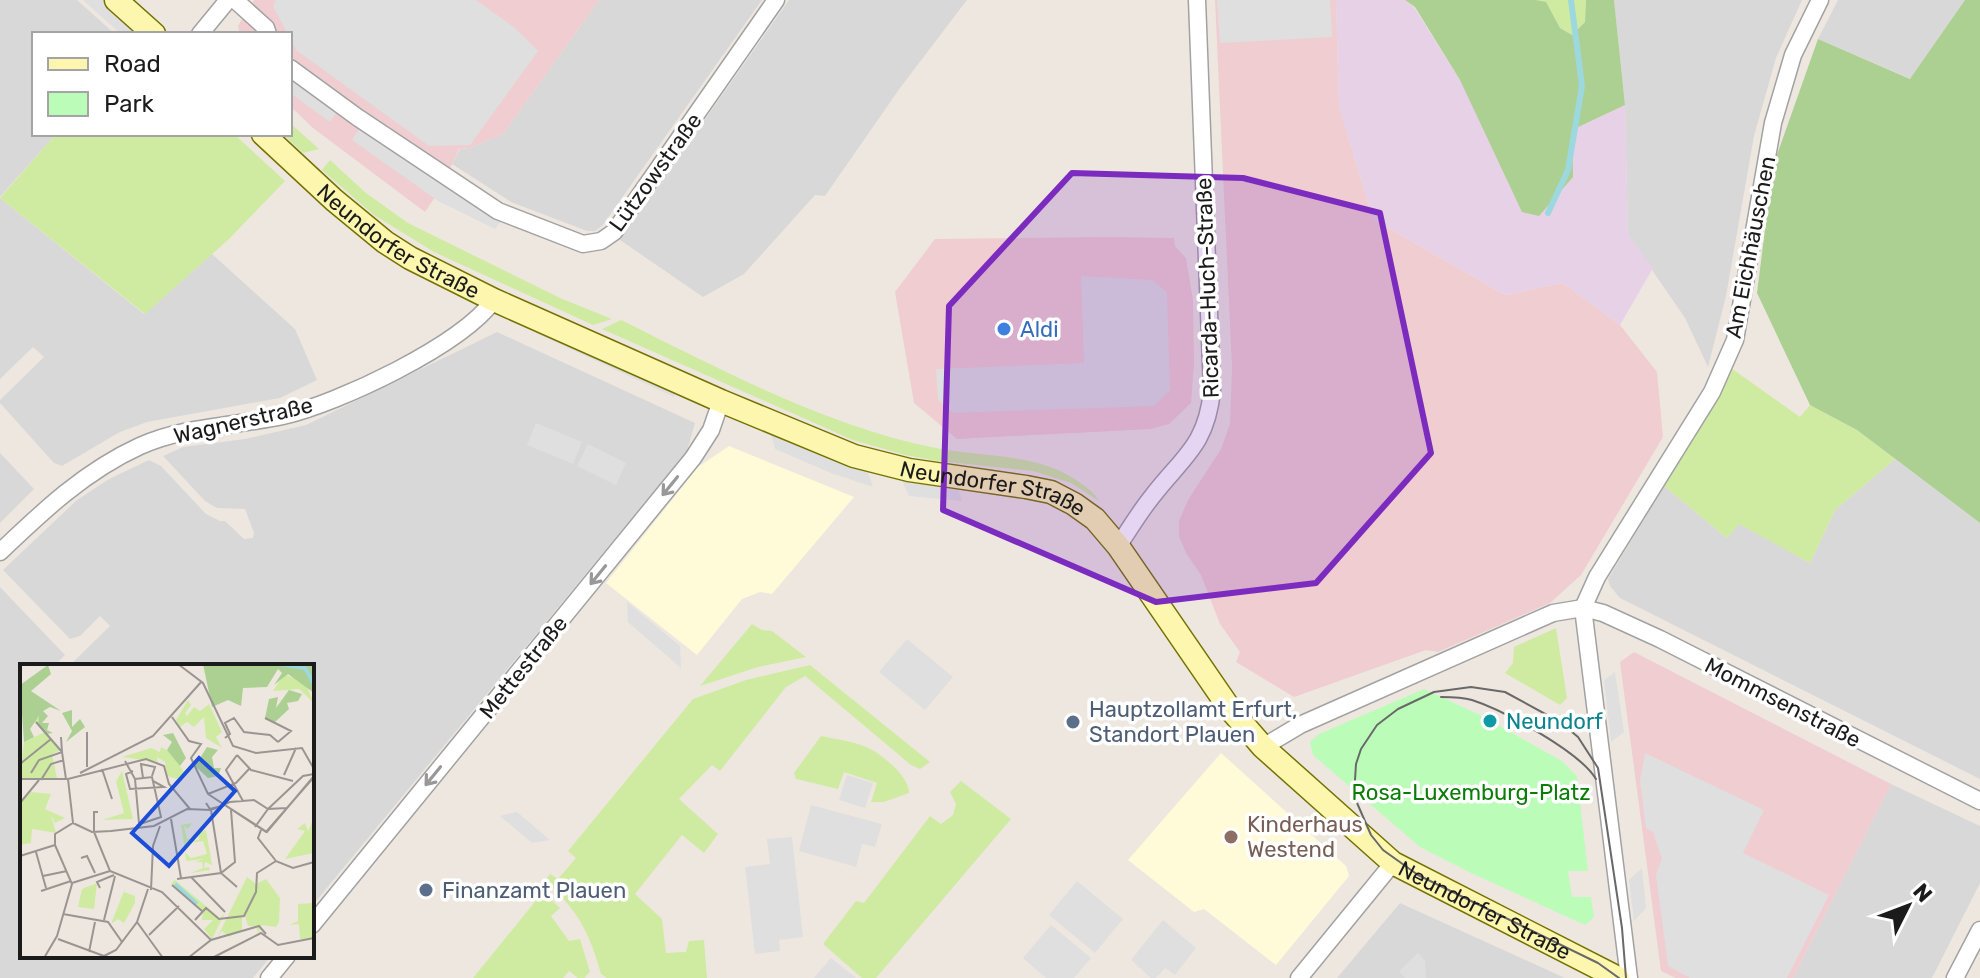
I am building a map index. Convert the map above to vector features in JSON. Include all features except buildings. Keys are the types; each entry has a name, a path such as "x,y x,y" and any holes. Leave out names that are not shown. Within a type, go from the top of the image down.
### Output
{"street":[{"path":"116,0 152,32"},
{"path":"202,32 228,0"},
{"path":"235,0 267,32"},
{"name":"Lützowstraße","path":"292,69 498,211 583,244 601,241 614,232 776,0"},
{"name":"Ricarda-Huch-Straße","path":"1118,546 1152,496 1196,446 1209,419 1212,391 1197,0"},
{"name":"Am Eichhäuschen","path":"1583,608 1592,587 1712,392 1735,340 1773,123 1793,55 1820,0"},
{"name":"Neundorfer Straße","path":"265,136 385,242 494,300 721,401 854,456 909,470 1051,492 1089,514 1118,546 1230,709 1263,747 1393,863 1618,978"},
{"name":"Wagnerstraße","path":"0,552 78,483 142,445 180,433 285,415 340,396 436,349 481,316 494,300"},
{"name":"Mettestraße","path":"314,923 693,458 711,430 721,401"},
{"path":"1263,747 1300,725 1553,613 1583,608 1629,978"},
{"name":"Mommsenstraße","path":"1583,608 1603,613 1660,639 1980,801"},
{"path":"1299,978 1393,863"},
{"path":"1955,978 1980,930"},
{"path":"269,978 285,958"}],"highlighted area":[{"path":"1072,173 1243,178 1380,213 1431,453 1316,583 1156,602 943,510 949,306"}],"shaded area":[{"path":"0,0 77,0 113,32 32,32 32,136 54,136 0,197"},
{"path":"83,0 103,0 138,32 119,32"},
{"path":"254,0 599,0 503,134 470,148 459,149 441,188 425,212 313,128 292,108 292,32 240,32 238,26"},
{"path":"276,0 476,0 515,28 538,51 470,145 429,146 296,50 292,32 287,32 273,6"},
{"path":"599,0 762,0 602,226 595,231 587,231 511,202 452,164 460,149 503,134"},
{"path":"789,0 967,0 900,88 825,196 815,195 744,274 703,297 620,240"},
{"path":"1215,0 1336,0 1339,106 1373,219 1505,295 1563,283 1620,325 1657,372 1663,437 1581,575 1550,603 1438,652 1426,650 1294,697 1236,662 1240,652 1220,624 1201,575 1179,536 1179,521 1188,500 1221,449 1230,424 1232,368"},
{"path":"1217,0 1330,0 1332,37 1220,43"},
{"path":"1336,0 1405,0 1414,7 1460,80 1572,130 1625,105 1628,235 1653,268 1620,325 1563,283 1505,295 1373,219 1339,106"},
{"path":"1614,0 1802,0 1776,58 1754,136 1726,296 1708,367 1685,318 1628,235 1625,105"},
{"path":"1838,0 1965,0 1911,79 1818,39"},
{"path":"292,78 337,112 330,122 292,94"},
{"path":"360,128 500,222 495,229 438,201 352,140"},
{"path":"0,198 144,314 212,254 295,329 317,380 280,398 147,422 120,432 62,466 54,463 0,403 44,357 33,347 0,379"},
{"path":"1174,238 1175,246 1186,258 1193,300 1191,403 1169,424 1151,429 957,439 914,403 895,292 935,239"},
{"path":"1081,276 1152,280 1167,292 1170,390 1154,406 953,413 938,400 936,369 1084,363"},
{"path":"539,325 677,388 674,397 536,333"},
{"path":"497,332 695,423 687,451 314,904 314,664 71,664 110,626 100,616 80,636 70,639 3,570 77,500 109,479 149,460 161,466 206,514 225,521 244,539 253,538 245,509 217,508 205,501 163,456 183,447 245,439 306,425"},
{"path":"536,423 582,442 573,464 527,445"},
{"path":"770,431 867,469 873,487 775,449"},
{"path":"588,444 626,463 616,485 577,466"},
{"path":"729,446 854,497 772,594 760,592 742,599 697,655 606,583 698,467"},
{"path":"0,453 34,489 0,523"},
{"path":"1895,459 1980,523 1980,779 1620,598 1608,579 1664,486 1727,538 1739,523 1810,563 1835,510"},
{"path":"901,478 958,488 962,501 909,496"},
{"path":"0,587 65,655 56,664 20,664 20,958 269,958 253,978 0,978"},
{"path":"627,602 680,646 681,668 628,622"},
{"path":"907,639 953,677 925,710 879,672"},
{"path":"1634,652 1891,784 1793,978 1676,978 1661,971 1620,662"},
{"path":"1615,672 1624,732 1611,742 1604,680"},
{"name":"Kinderhaus Westend","path":"1221,753 1346,866 1349,876 1276,965 1204,909 1194,912 1128,860"},
{"path":"1645,753 1764,810 1743,853 1829,895 1787,978 1690,978 1668,966 1656,874 1662,859 1653,832 1646,828 1640,781"},
{"path":"847,775 873,783 865,808 839,800"},
{"path":"1891,784 1980,826 1980,883 1932,978 1793,978"},
{"path":"811,805 882,824 875,847 862,844 856,867 799,851"},
{"path":"517,812 550,840 532,843 500,816"},
{"path":"792,837 803,937 779,940 780,951 755,954 745,867 770,864 767,839"},
{"path":"1642,868 1646,908 1634,921 1629,880"},
{"path":"1077,881 1123,919 1095,953 1049,915"},
{"path":"1400,903 1565,978 1337,978"},
{"path":"1163,920 1196,948 1175,975 1165,968 1156,978 1151,978 1131,960"},
{"path":"1051,925 1091,958 1074,978 1046,978 1023,958"},
{"path":"1418,953 1425,961 1426,978 1405,978 1399,971"},
{"path":"831,958 856,978 814,978"}],"green space":[{"path":"1405,0 1546,2 1560,28 1572,35 1585,22 1586,0 1614,0 1625,105 1572,130 1573,177 1539,216 1522,212 1460,80 1415,7"},
{"path":"1536,0 1586,0 1585,22 1572,35 1560,28 1546,3"},
{"path":"1965,0 1980,0 1980,523 1857,430 1810,405 1757,293 1773,166 1818,39 1910,79"},
{"path":"292,125 319,149 303,153 285,136 292,136"},
{"path":"54,136 236,136 285,181 229,239 145,314 0,198"},
{"path":"330,160 366,193 408,223 560,298 612,319 593,325 434,252 374,215 322,170"},
{"path":"621,320 815,411 855,426 936,448 1048,466 1082,484 1099,501 1071,483 1033,471 938,461 853,440 602,329"},
{"path":"1731,368 1800,417 1810,405 1857,430 1895,459 1835,510 1810,563 1739,524 1727,538 1664,486 1720,395"},
{"path":"752,624 772,631 806,657 758,667 700,686"},
{"path":"1556,628 1567,698 1560,705 1505,673 1513,663 1514,647"},
{"path":"810,665 930,762 920,769 911,765 805,676 786,687 720,771 712,765 679,799 718,834 704,853 682,835 635,894 662,919 666,953 686,952 689,941 704,940 707,978 607,978 601,974 581,922 545,880 550,874 558,879 576,858 568,851 693,699 746,680"},
{"name":"Rosa-Luxemburg-Platz","path":"1424,689 1478,714 1562,761 1577,776 1588,871 1568,871 1572,897 1591,897 1594,917 1585,925 1420,847 1313,755 1310,742 1319,734"},
{"path":"821,736 855,743 879,754 900,773 909,793 884,802 871,802 877,783 844,772 838,789 796,779 794,773"},
{"path":"961,781 1011,819 876,978 862,978 823,944 856,901 864,903 930,816 941,824 953,815 956,804 950,792"},
{"path":"543,892 560,908 551,916 569,941 580,939 590,972 584,978 578,978 569,971 563,978 473,978"}],"waterway":[{"path":"1548,213 1568,170 1582,86 1571,0"}],"tram line":[{"path":"1619,978 1598,963 1418,875 1383,850 1371,835 1354,796 1356,764 1361,749 1377,725 1398,709 1434,692 1471,687 1505,692 1560,722 1578,737 1598,768 1622,928 1626,978"},
{"path":"1441,697 1472,700 1521,722 1574,757 1596,779"}],"place":[{"name":"Aldi","path":"1004,329"},
{"name":"Neundorf","path":"1490,721"},
{"name":"Hauptzollamt Erfurt, Standort Plauen","path":"1073,722"},
{"name":"Kinderhaus Westend","path":"1231,837"},
{"name":"Finanzamt Plauen","path":"426,890"}]}
